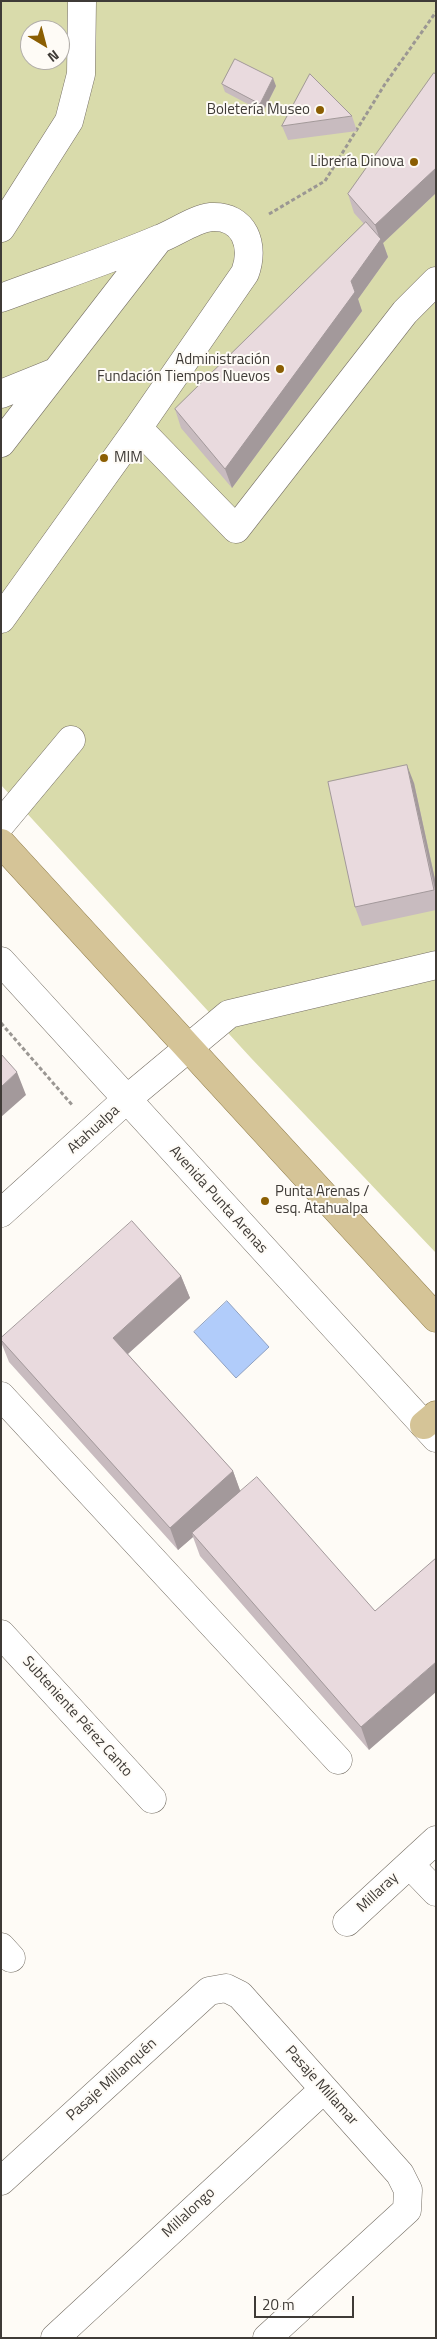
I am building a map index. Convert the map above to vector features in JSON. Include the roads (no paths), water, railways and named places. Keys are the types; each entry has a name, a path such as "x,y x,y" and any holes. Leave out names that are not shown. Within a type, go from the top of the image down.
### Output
{"main road":[{"path":"1,844 436,1318"}],"street":[{"path":"1,228 69,121 81,74 82,1"},
{"path":"1,298 159,239 210,217 222,218 233,222 242,230 248,240 250,251 245,273 138,428 1,619"},
{"path":"1,443 159,239"},
{"path":"138,428 236,529 406,312 436,281"},
{"path":"1,394 54,374"},
{"path":"1,824 71,740"},
{"name":"Avenida Punta Arenas","path":"1,961 432,1426"},
{"name":"Atahualpa","path":"1,1212 127,1099 229,1014 436,964"},
{"path":"1,1396 338,1760"},
{"name":"Subteniente Pérez Canto","path":"1,1634 152,1800"},
{"name":"Millaray","path":"347,1922 436,1840"},
{"name":"Millaray","path":"410,1864 436,1892"},
{"name":"Pasaje Millamar","path":"226,1988 240,1995 400,2174 408,2190 407,2210 267,2338"},
{"name":"Pasaje Millanquén","path":"1,2181 209,1991 226,1988"},
{"name":"Millalongo","path":"55,2338 324,2089"}],"water":[{"path":"227,1301 269,1347 236,1378 194,1332"}],"place":[{"name":"Boletería Museo","path":"320,110"},
{"name":"Librería Dinova","path":"414,162"},
{"name":"Administración Fundación Tiempos Nuevos","path":"280,369"},
{"name":"MIM","path":"104,458"},
{"name":"Punta Arenas / esq. Atahualpa","path":"265,1201"}]}
